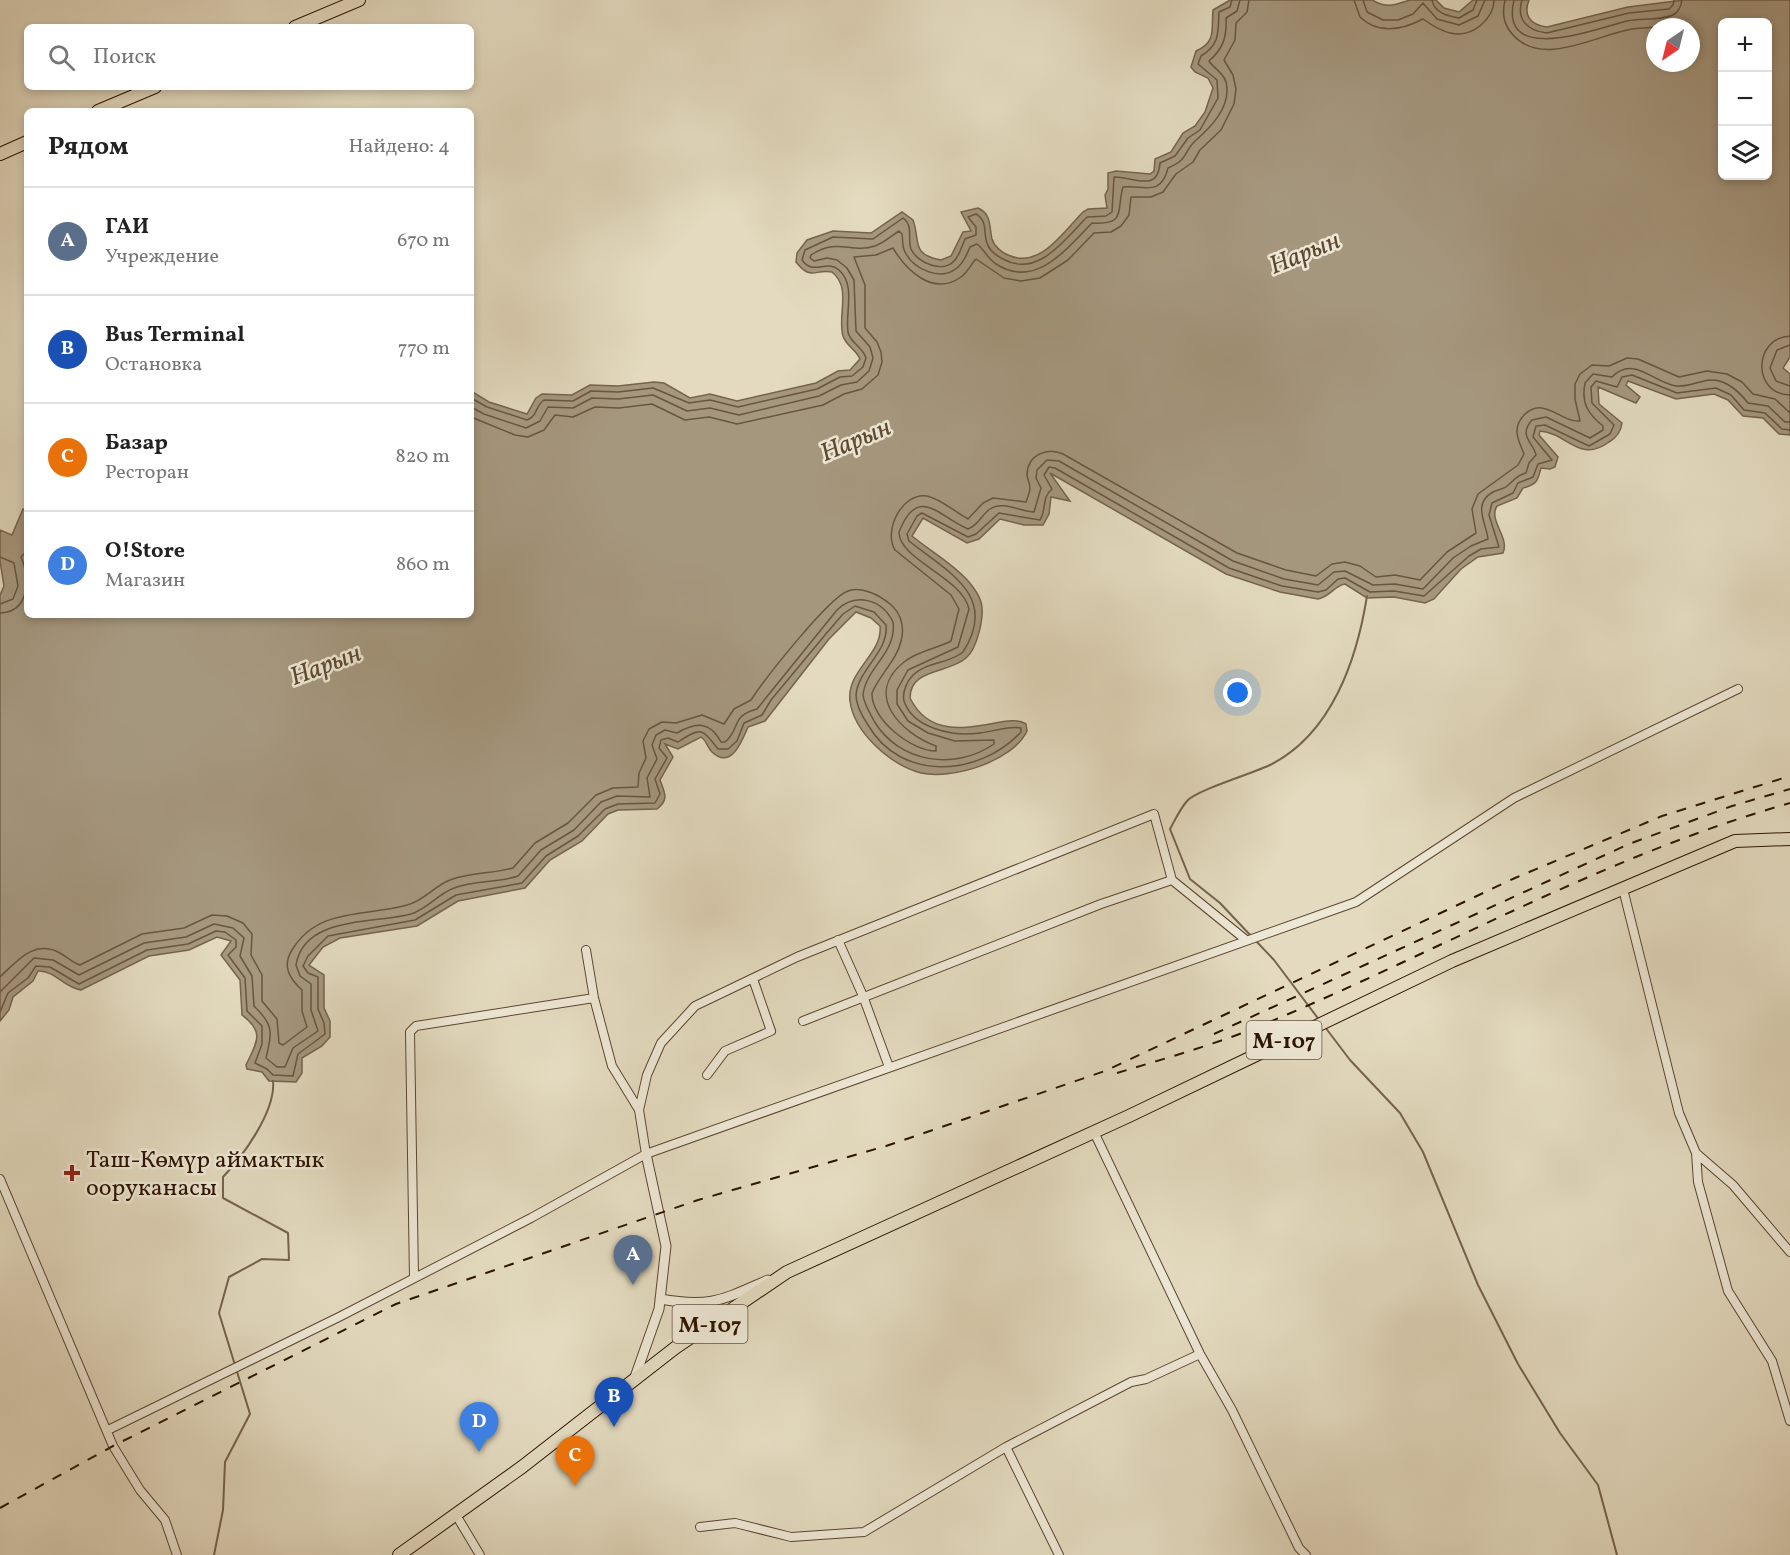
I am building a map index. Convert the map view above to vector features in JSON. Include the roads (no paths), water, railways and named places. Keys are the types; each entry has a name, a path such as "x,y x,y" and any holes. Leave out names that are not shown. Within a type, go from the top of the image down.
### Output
{"main road":[{"path":"302,24 359,0"},
{"path":"105,108 148,90"},
{"path":"0,154 24,143"},
{"name":"М-107","path":"399,1555 456,1515 675,1348 787,1272 1094,1132 1452,961 1735,841 1790,839"}],"street":[{"path":"108,1430 414,1278 646,1154 1356,902 1514,798 1738,689"},
{"path":"634,1380 660,1299 666,1246 639,1110 647,1075 661,1043 696,1006 838,940 1154,814 1172,880 1245,940"},
{"path":"803,1021 1101,904 1172,880"},
{"path":"1623,889 1679,1113 1696,1153 1698,1182 1728,1291 1772,1361 1790,1421"},
{"path":"838,940 863,996 889,1067"},
{"path":"586,950 594,998 612,1066 639,1110"},
{"path":"707,1075 725,1051 771,1031 753,979"},
{"path":"414,1278 410,1032 416,1026 594,998"},
{"path":"1094,1132 1200,1354 1232,1410 1299,1548 1306,1555"},
{"path":"1696,1153 1733,1185 1790,1252"},
{"path":"1,1183 113,1446 140,1490 165,1520 177,1555"},
{"path":"660,1299 692,1305 719,1302 787,1272"},
{"path":"700,1527 735,1523 791,1537 864,1532 1006,1447 1131,1382 1146,1379 1200,1354"},
{"path":"1006,1447 1059,1555"},
{"path":"456,1515 480,1555"}],"water":[{"name":"Нарын","path":"1230,0 1372,0 1395,5 1410,0 1436,0 1444,8 1459,12 1473,0 1529,0 1527,10 1529,18 1536,24 1547,27 1628,7 1684,0 1790,0 1790,357 1783,368 1790,374 1790,435 1779,434 1763,418 1743,416 1728,400 1714,394 1676,399 1628,381 1626,385 1640,397 1636,403 1598,387 1599,404 1622,423 1616,436 1599,448 1590,450 1581,449 1550,433 1540,431 1539,435 1558,457 1555,467 1541,468 1534,484 1523,488 1517,498 1497,506 1495,517 1504,541 1503,553 1478,557 1461,569 1434,599 1425,603 1394,597 1367,598 1345,584 1318,599 1280,592 1226,574 1050,473 1070,501 1051,497 1049,514 1043,525 1024,525 1000,519 979,539 967,543 923,518 912,536 963,575 980,599 982,615 977,640 970,654 950,667 923,676 916,681 910,698 922,715 937,724 971,727 1017,721 1026,724 1027,731 1020,742 996,759 981,766 949,774 921,773 886,755 866,736 853,713 850,690 853,681 876,645 880,626 871,618 856,612 829,639 765,721 748,727 740,745 731,755 725,758 719,757 712,752 701,737 678,749 665,744 673,757 660,780 665,799 657,809 618,810 608,814 582,841 550,860 525,888 458,901 417,926 340,938 323,947 309,965 324,975 324,1008 330,1021 330,1037 322,1046 302,1058 302,1073 296,1082 269,1081 262,1072 247,1069 246,1065 257,1038 256,1033 254,1027 242,1015 240,980 221,955 231,941 217,937 189,950 149,956 81,990 75,989 49,973 38,971 33,981 13,997 9,1010 0,1021 0,595 4,586 0,561 0,530 12,535 23,509 24,618 474,618 474,393 489,402 527,414 536,398 542,394 572,395 590,385 664,383 690,398 710,394 737,401 816,383 838,371 850,370 860,359 843,336 841,286 838,278 832,272 809,273 796,262 797,253 807,240 833,231 871,233 902,212 913,220 921,251 941,260 951,256 963,232 971,231 961,212 978,208 988,217 993,242 1003,253 1020,258 1041,253 1059,238 1083,212 1088,209 1107,208 1105,195 1108,189 1108,173 1116,171 1150,174 1154,171 1155,159 1171,152 1183,133 1195,126 1205,112 1213,88 1208,78 1195,72 1191,67 1196,51 1207,43 1212,34 1213,10"}],"waterway":[{"path":"1252,937 1220,903 1190,879 1170,829 1182,807 1192,797 1270,765 1292,751 1310,734 1325,715 1348,669 1363,620 1367,596"},
{"path":"1256,941 1274,960 1320,1021"},
{"path":"1325,1027 1350,1060 1400,1113 1423,1152 1478,1285 1518,1364 1560,1433 1598,1485 1617,1555"},
{"path":"214,1555 223,1510 225,1462 250,1414 219,1313 229,1277 262,1259 289,1260 288,1233 223,1198 223,1177 240,1157 264,1119 273,1093 273,1081"}],"railway":[{"path":"0,1508 113,1446 396,1304 698,1200 886,1146 1105,1071 1515,878 1662,816 1790,776"},
{"path":"1214,1034 1629,844 1732,806 1790,789"},
{"path":"1117,1073 1255,1028 1585,878 1720,825 1790,803"}],"place":[{"name":"Таш-Көмүр аймактык ооруканасы","path":"72,1173"},
{"name":"ГАИ","path":"633,1285"},
{"name":"Bus Terminal","path":"614,1427"},
{"name":"O!Store","path":"479,1452"},
{"name":"Базар","path":"575,1486"}]}
